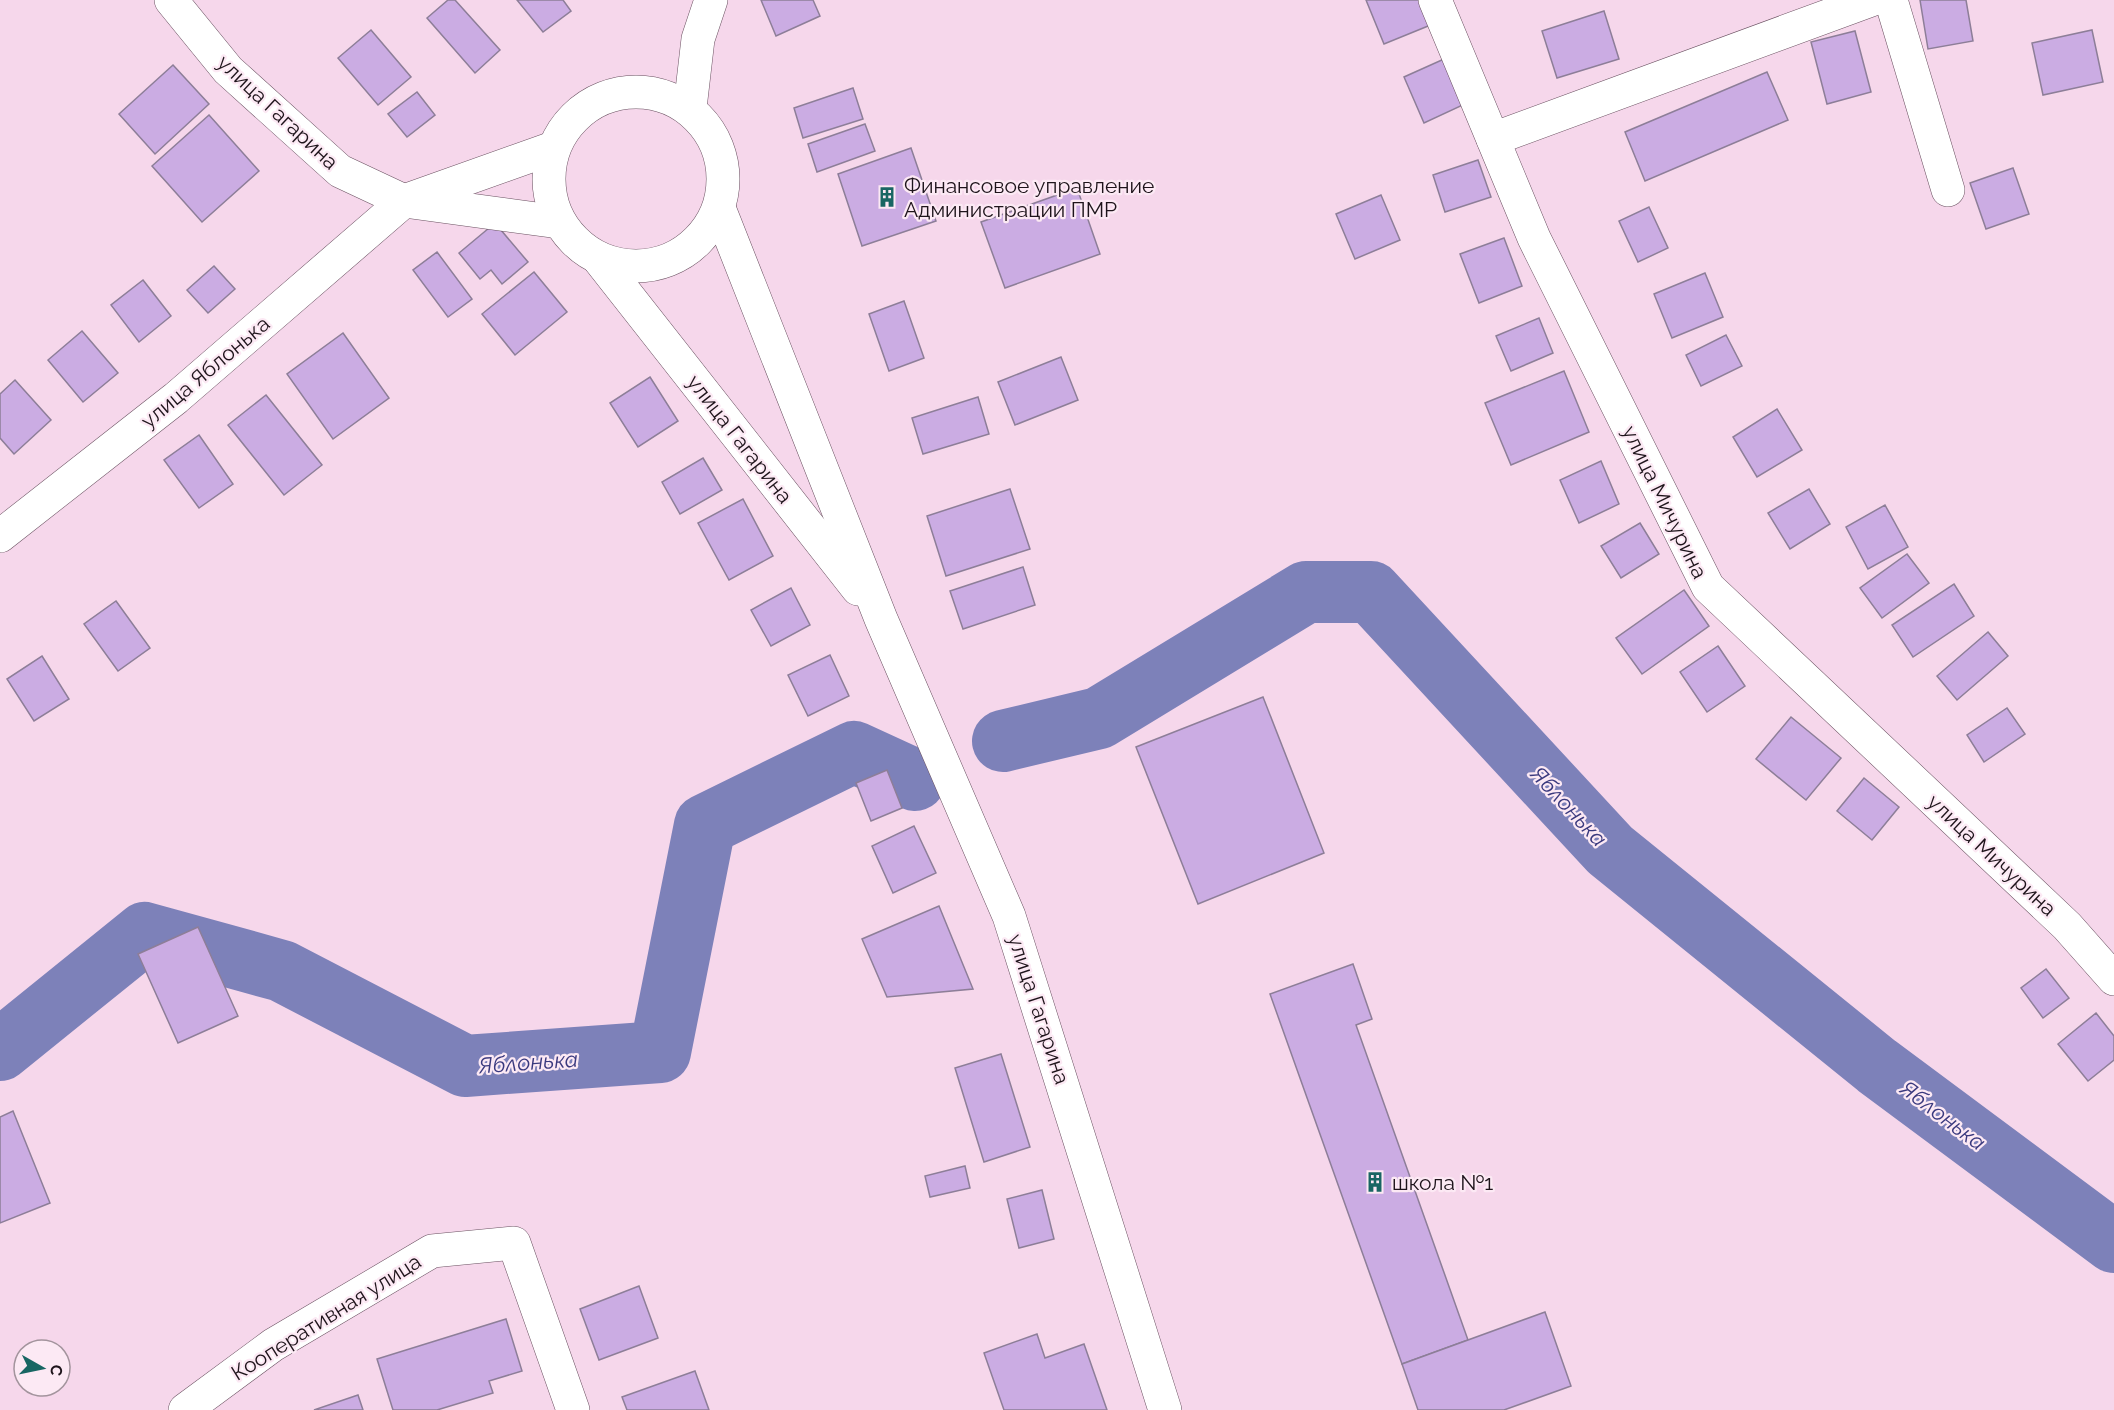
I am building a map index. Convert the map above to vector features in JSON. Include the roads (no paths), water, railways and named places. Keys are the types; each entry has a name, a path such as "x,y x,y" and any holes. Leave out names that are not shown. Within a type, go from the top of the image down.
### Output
{"street":[{"name":"улица Гагарина","path":"171,0 228,70 340,171 404,201 559,222"},
{"path":"690,108 698,39 711,0"},
{"name":"улица Мичурина","path":"1435,0 1534,238 1708,587 2067,926 2114,979"},
{"path":"1493,139 1871,0"},
{"path":"1891,0 1948,190"},
{"name":"улица Гагарина","path":"652,91 690,108 713,136 723,171 719,208 707,230 691,247 670,260 646,266 622,266 598,258 583,249 559,222 548,186 553,148 576,114 611,93 652,91"},
{"path":"404,201 553,148"},
{"name":"улица Яблонька","path":"0,536 176,398 404,201"},
{"name":"улица Гагарина","path":"719,208 881,619 1009,916 1165,1410"},
{"name":"улица Гагарина","path":"598,258 881,619"},
{"name":"Кооперативная улица","path":"185,1410 273,1345 432,1251 514,1243 573,1410"}],"waterway":[{"name":"Яблонька","path":"1003,741 1099,718 1306,592 1371,592 1610,850 1877,1066 2114,1242"},
{"name":"Яблонька","path":"0,1050 145,933 282,971 465,1066 660,1052 705,825 854,752 915,780"}],"place":[{"name":"Финансовое управление Администрации ПМР","path":"887,197"},
{"name":"школа №1","path":"1375,1182"}]}
